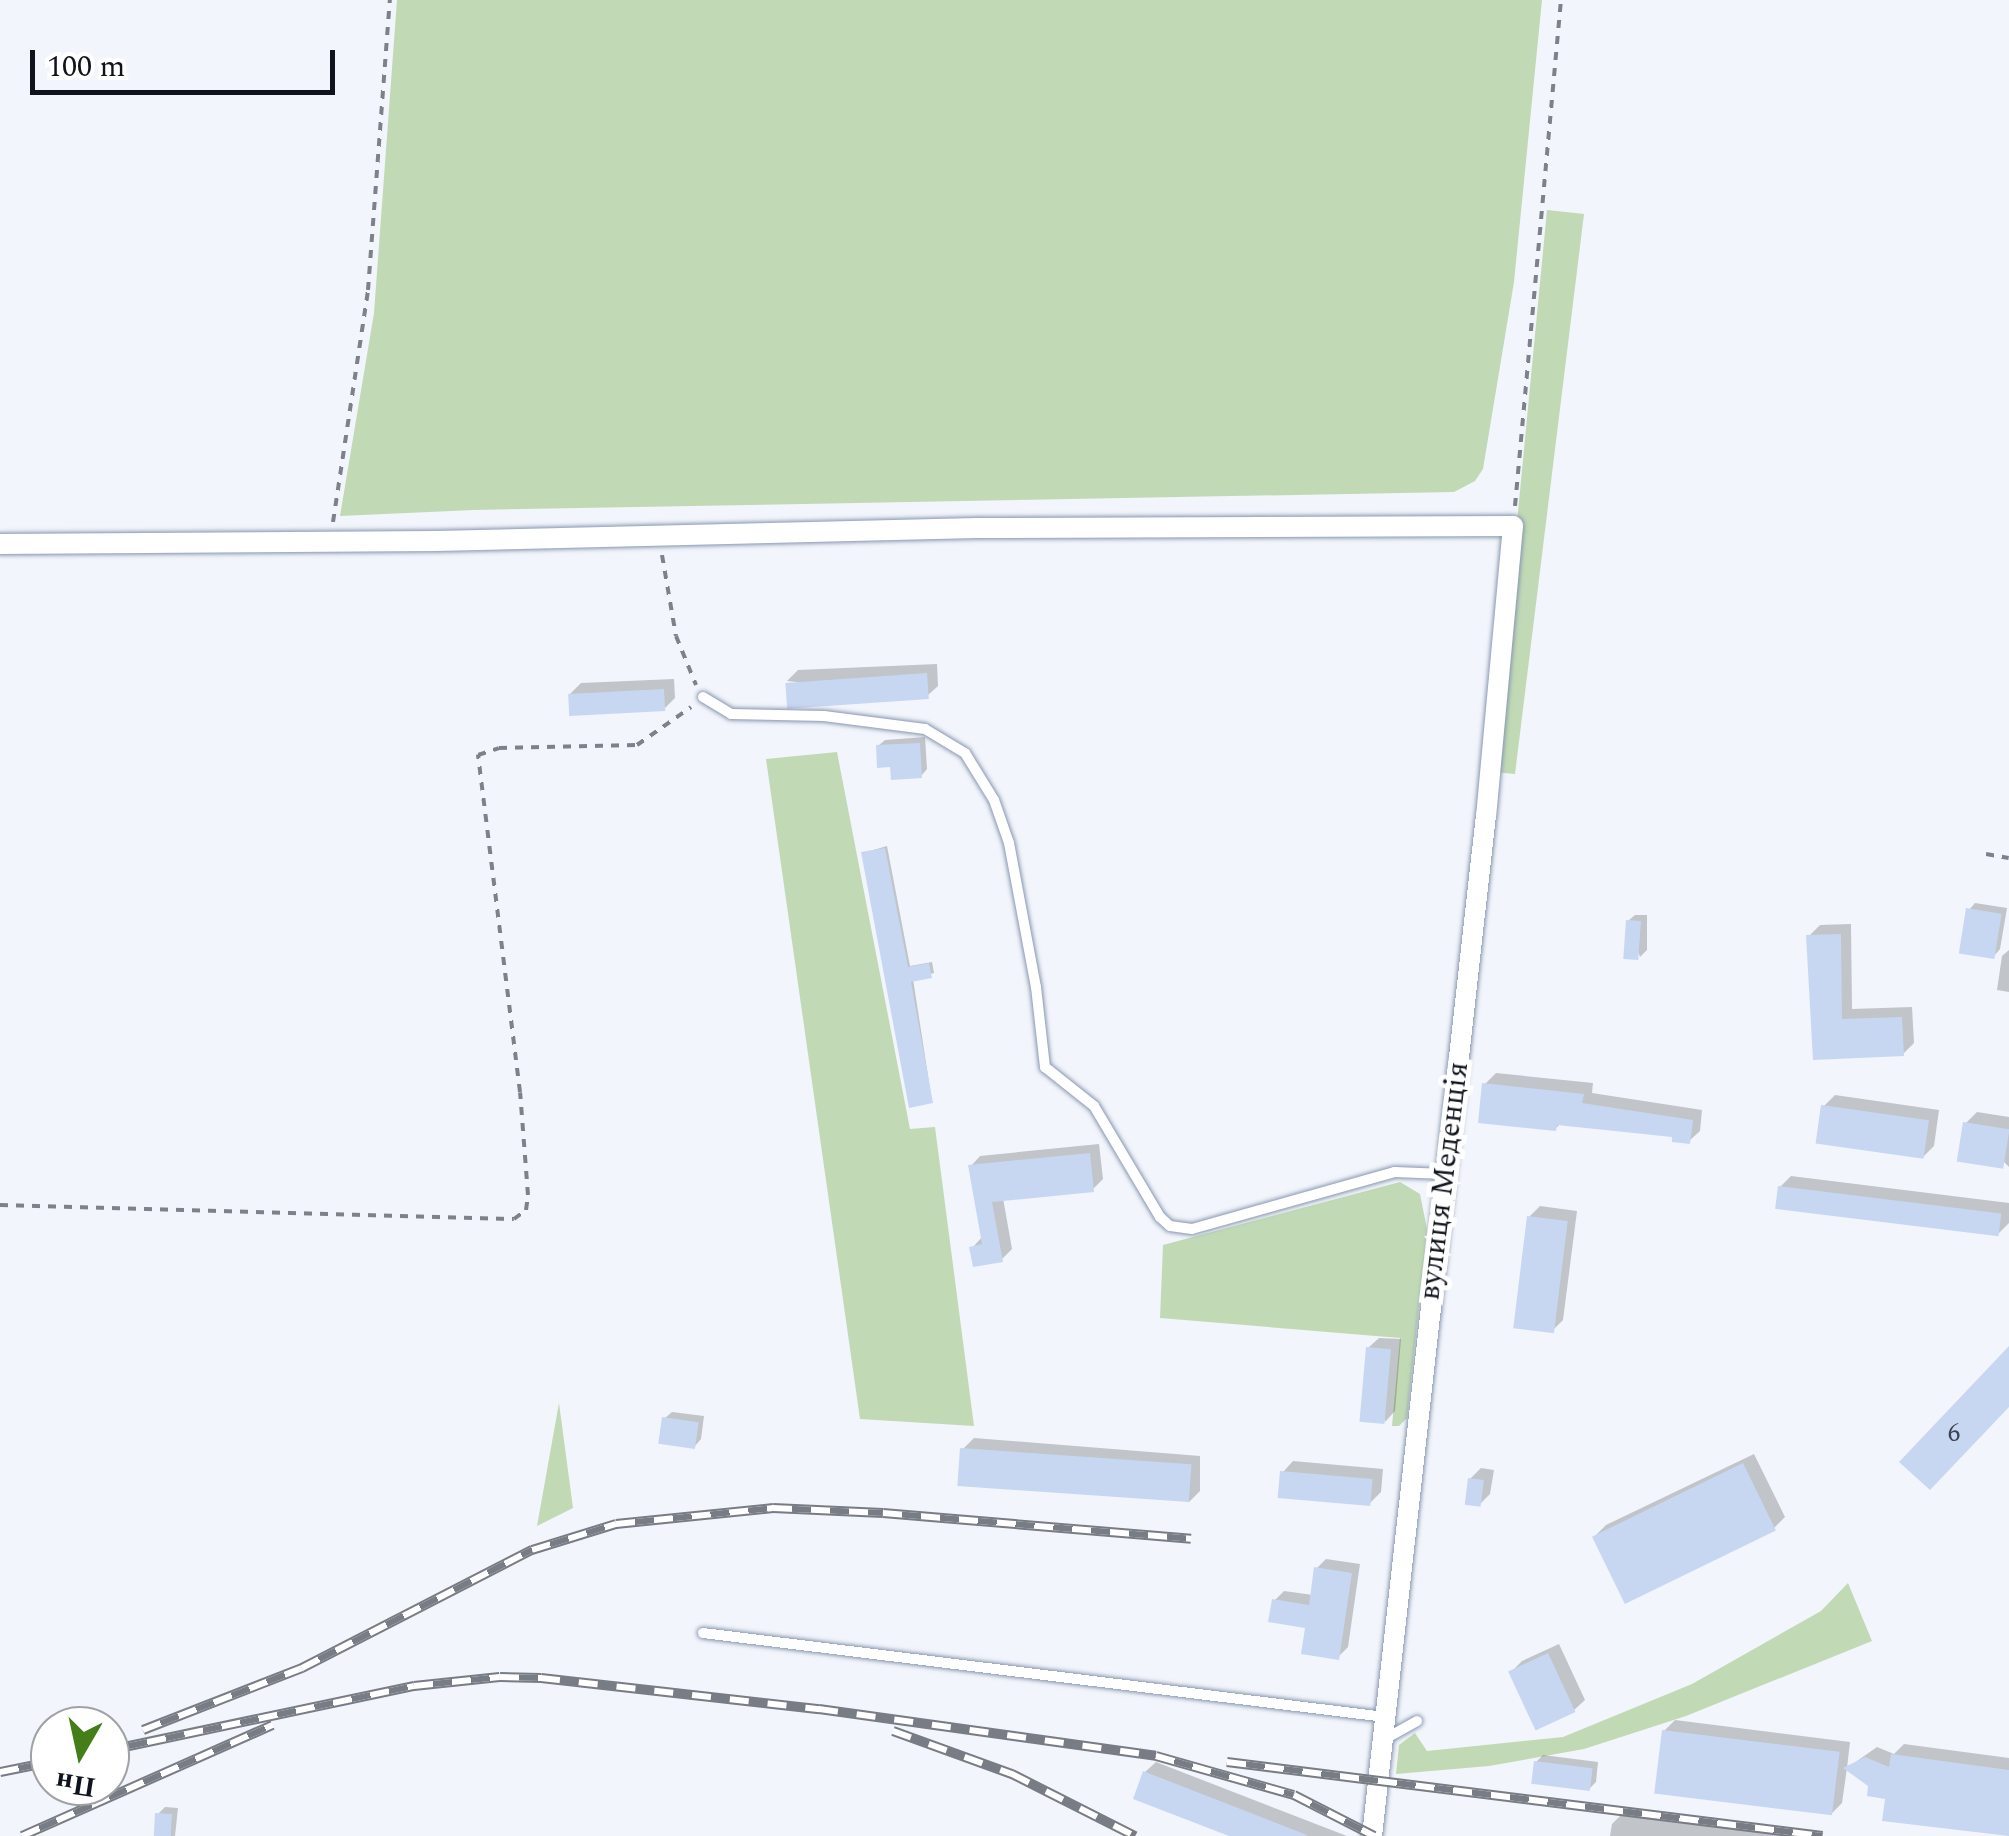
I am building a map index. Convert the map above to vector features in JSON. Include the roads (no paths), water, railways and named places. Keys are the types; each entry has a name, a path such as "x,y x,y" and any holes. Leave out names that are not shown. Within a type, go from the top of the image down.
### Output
{"street":[{"name":"вулиця Меденція","path":"0,544 330,542 977,528 1513,526 1486,815 1372,1836"}],"lane":[{"path":"703,697 731,714 824,716 925,729 964,753 994,800 1009,843 1036,987 1045,1067 1094,1106 1160,1218 1170,1226 1192,1229 1395,1172 1445,1174"},
{"path":"704,1633 1385,1718"},
{"path":"1382,1741 1417,1721"}],"railway":[{"path":"143,1730 302,1668 532,1550 616,1524 773,1508 883,1513 1191,1539"},
{"path":"130,1746 414,1686 500,1677 541,1678 819,1709 1156,1756 1294,1795 1374,1836"},
{"path":"22,1836 272,1725"},
{"path":"893,1731 1012,1774 1135,1836"},
{"path":"1227,1762 1822,1836"},
{"path":"0,1772 30,1766"}]}
